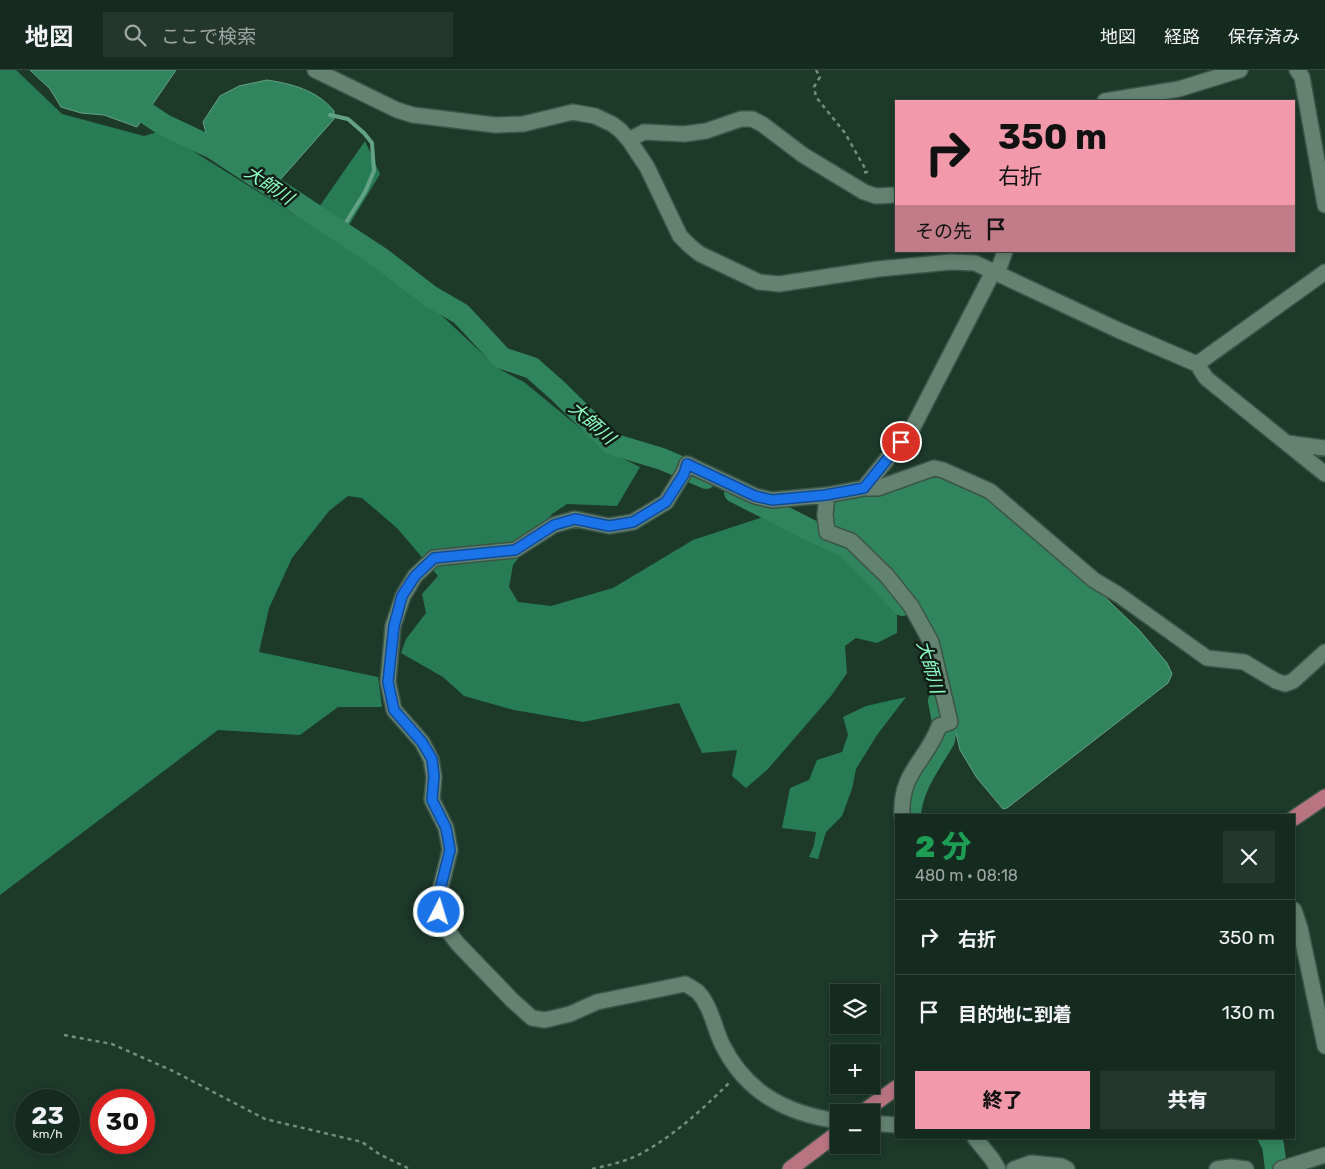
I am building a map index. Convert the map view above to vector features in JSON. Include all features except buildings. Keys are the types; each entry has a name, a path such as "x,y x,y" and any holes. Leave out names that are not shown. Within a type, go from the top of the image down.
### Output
{"main road":[{"path":"1295,817 1325,797"},
{"path":"874,1104 895,1089"},
{"path":"790,1169 830,1139"}],"street":[{"path":"315,70 397,110 413,115 495,125 523,124 573,112 595,116 612,124 629,140 647,167 680,236 700,254 760,282 779,284 878,269 951,262 975,263 1118,330 1197,364 1206,378 1325,474"},
{"path":"1111,100 1179,89 1240,70"},
{"path":"1297,70 1304,84 1325,205"},
{"path":"629,140 644,132 684,134 706,131 741,119 752,119 762,124 803,155 864,192 876,196 895,195"},
{"path":"864,488 913,427 1005,252"},
{"path":"1197,364 1325,272"},
{"path":"1286,443 1325,448"},
{"path":"830,1119 790,1109 754,1087 740,1073 722,1044 709,1010 698,992 685,984 597,1002 570,1014 544,1020 532,1018 458,944 444,926 439,912 438,898 450,850 446,828 432,800 434,776 432,759 422,742 394,710 388,682 394,626 402,596 415,576 434,558 515,550 554,525 575,519 609,526 633,522 666,502 687,464 755,496 772,500 826,495 864,488 878,488 934,468 943,470 990,491 1094,580 1119,595 1207,658 1244,662 1276,681 1285,684 1293,681 1325,652"},
{"path":"826,495 825,515 827,532 851,541 887,576 911,606 931,642 940,677 950,722 944,724 908,779 904,792 902,814"},
{"path":"1295,913 1300,928 1325,1046"},
{"path":"880,1124 895,1125"},
{"path":"976,1139 998,1169"},
{"path":"1281,1169 1325,1155"},
{"path":"1014,1169 1032,1163 1061,1166 1067,1169"},
{"path":"1217,1169 1231,1167 1246,1169"}],"path":[{"path":"816,70 820,77 814,87 816,97 844,133 867,172 861,173 852,170"},
{"path":"64,1035 112,1044 174,1071 265,1119 362,1142 379,1154 410,1169"},
{"path":"592,1169 616,1164 643,1153 690,1121 740,1073"}],"shaded area":[{"path":"0,70 16,70 62,114 144,136 161,131 308,223 365,141 380,174 340,240 426,301 499,369 524,382 609,452 640,467 617,506 567,504 552,514 513,565 509,587 518,602 551,606 613,588 693,540 766,516 842,551 897,605 897,633 877,643 856,638 845,646 847,673 831,696 768,769 746,788 732,776 737,750 702,753 679,703 583,722 514,710 464,696 443,677 401,653 406,639 426,613 422,594 438,576 397,528 362,498 348,496 329,511 292,558 269,608 259,652 378,677 382,707 338,707 300,735 218,730 0,895"},
{"path":"30,70 176,70 137,127 104,115 81,113 61,107 50,89"},
{"path":"267,80 304,89 320,98 334,111 334,119 279,181 276,182 206,133 203,122 220,96 239,86"},
{"path":"934,472 983,491 1089,582 1139,630 1167,663 1172,674 1168,683 1007,808 1003,809 977,778 960,750 935,643 926,621 832,526 829,499"},
{"path":"906,697 877,735 856,769 852,789 842,816 826,832 818,859 809,857 814,845 816,832 782,828 790,788 809,780 817,760 842,752 848,735 843,717 866,706"}],"waterway":[{"name":"大師川","path":"134,105 164,125 213,148 382,259 430,296 461,314 502,358 532,368 612,444 662,459 706,478"},
{"path":"330,115 348,119 372,143 374,171 365,192 340,232"},
{"name":"大師川","path":"735,492 847,547 903,605"},
{"name":"大師川","path":"910,814 911,804 918,785 944,740 945,733 939,701"},
{"name":"大師川","path":"1270,1139 1273,1145 1276,1169"}],"route":[{"path":"439,912 438,898 450,850 446,828 432,800 434,776 432,759 422,742 394,710 388,682 394,626 402,596 415,576 434,558 515,550 554,525 575,519 609,526 633,522 666,502 684,474 687,464 755,496 772,500 826,495 864,488 901,442"}]}
